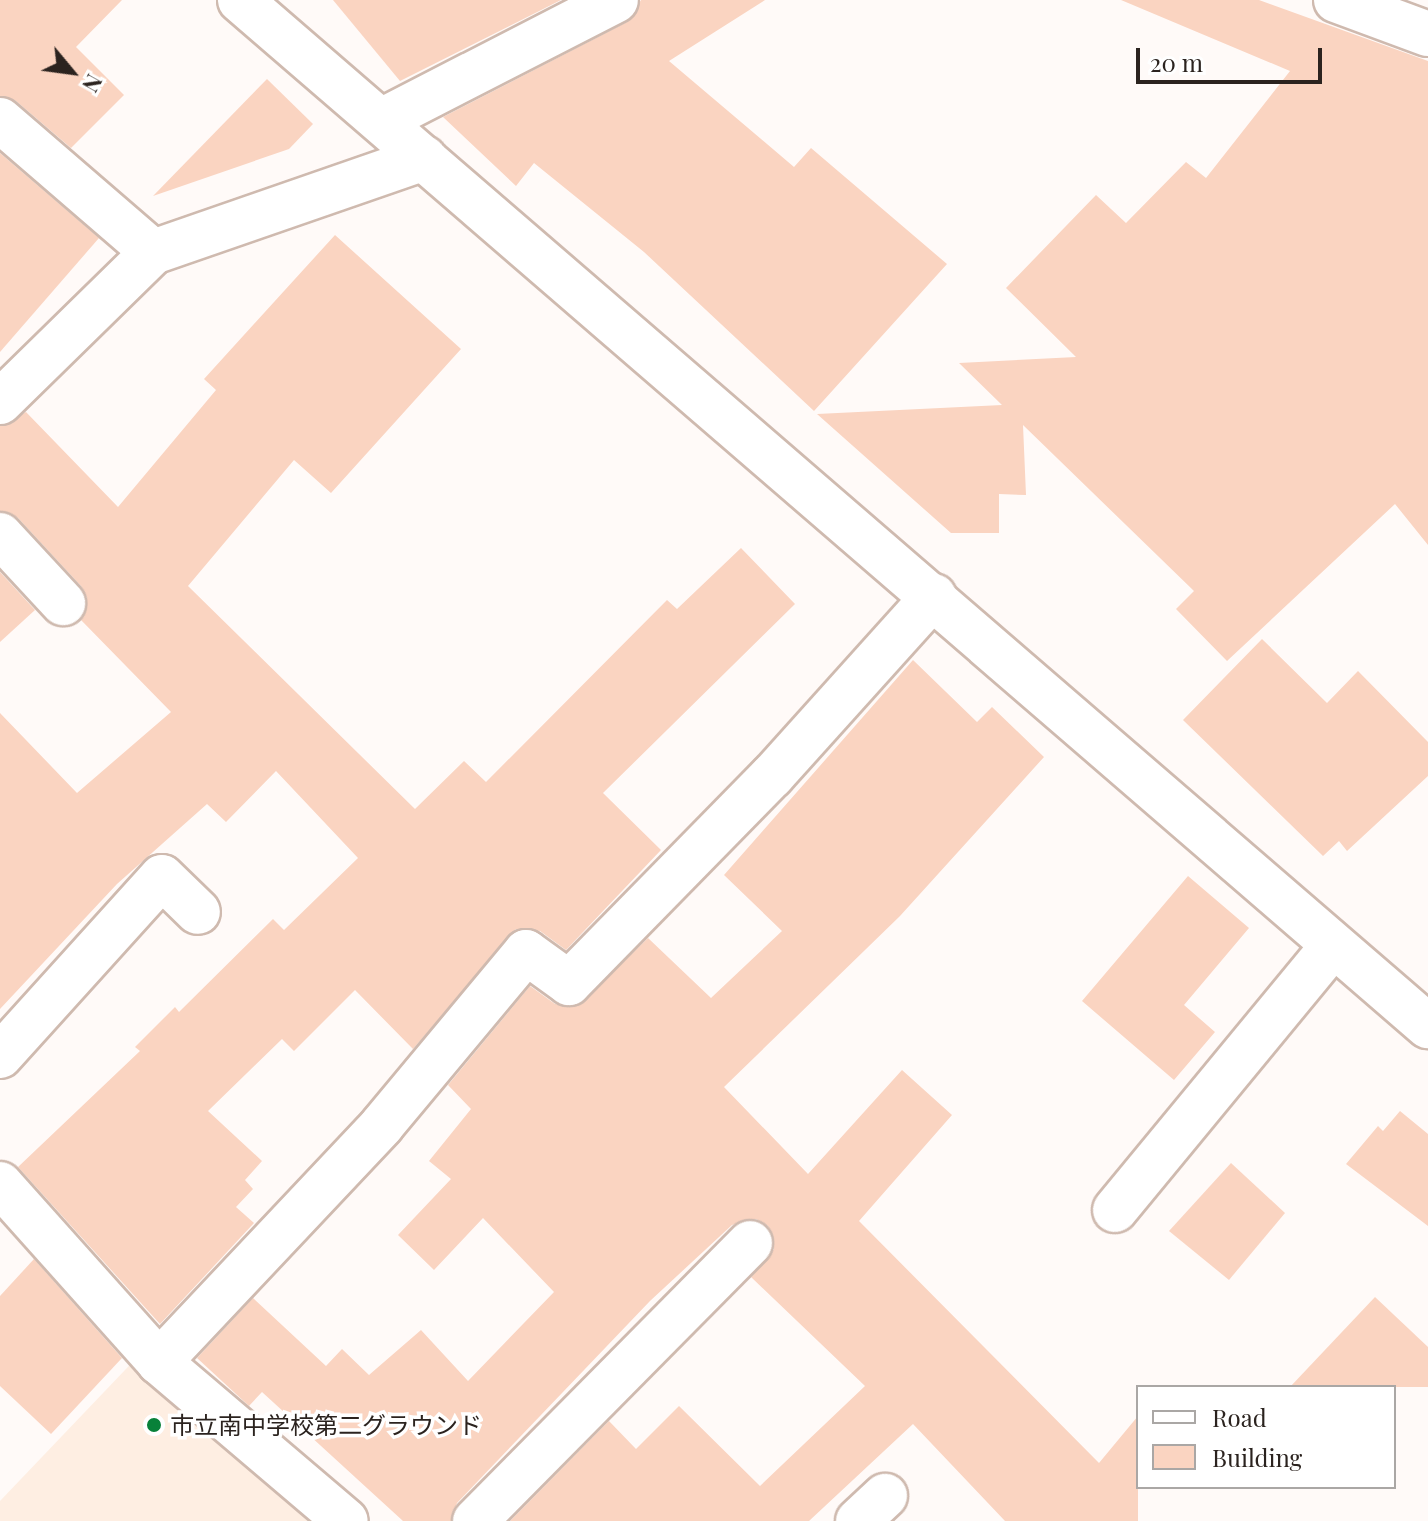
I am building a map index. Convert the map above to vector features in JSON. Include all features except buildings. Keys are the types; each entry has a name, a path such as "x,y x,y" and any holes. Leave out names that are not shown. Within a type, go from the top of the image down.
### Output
{"street":[{"path":"240,0 934,596 1428,1026"},
{"path":"381,121 616,0"},
{"path":"1336,0 1428,34"},
{"path":"0,120 153,252"},
{"path":"0,402 153,252 424,158"},
{"path":"0,535 63,603"},
{"path":"159,1362 382,1125 526,952 569,983 772,776 934,596"},
{"path":"0,1056 162,877 198,912"},
{"path":"1115,1210 1333,946"},
{"path":"0,1184 159,1362 346,1521"},
{"path":"475,1521 750,1243"}],"shaded area":[{"name":"市立南中学校第二グラウンド","path":"146,1348 347,1521 0,1521 0,1501"}],"place":[{"name":"市立南中学校第二グラウンド","path":"154,1425"}]}
